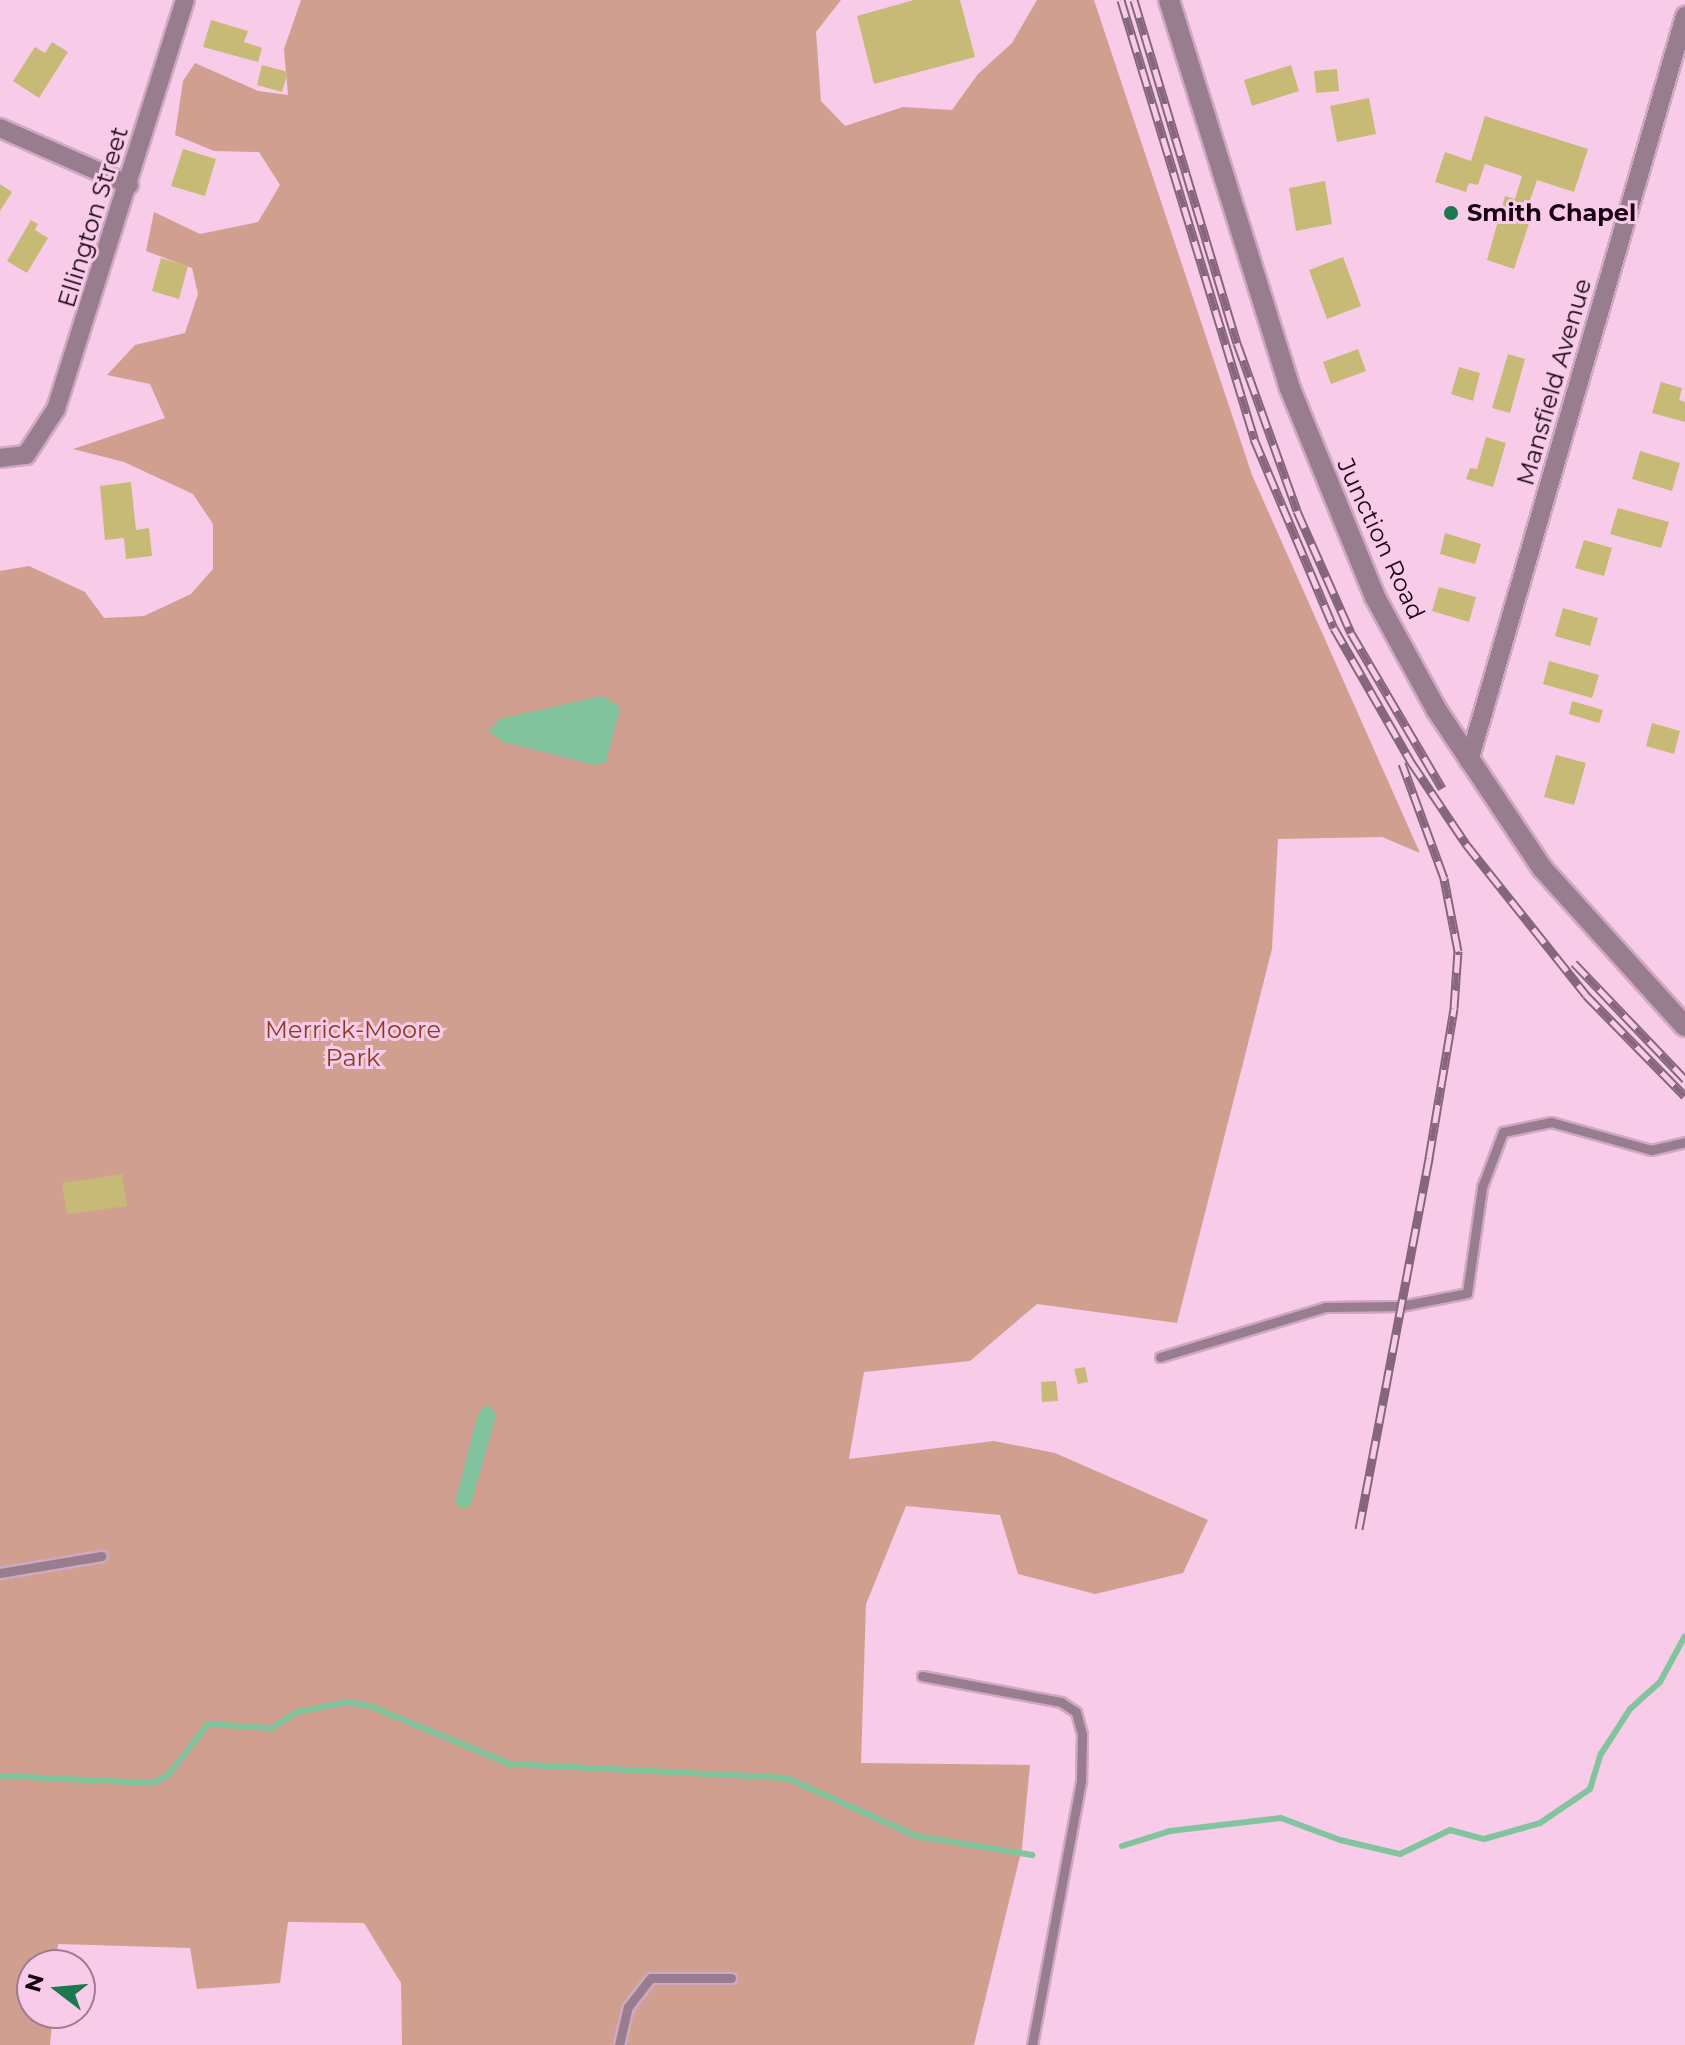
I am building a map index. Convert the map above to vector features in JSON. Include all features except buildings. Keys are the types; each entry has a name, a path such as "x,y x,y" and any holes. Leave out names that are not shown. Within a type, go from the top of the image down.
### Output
{"street":[{"name":"Ellington Street","path":"0,458 26,455 37,444 56,409 185,0"},
{"name":"Junction Road","path":"1169,0 1314,456 1375,597 1469,761 1542,868 1685,1026"},
{"name":"Mansfield Avenue","path":"1469,761 1685,16"},
{"path":"0,128 129,185"}],"lane":[{"path":"1160,1357 1326,1307 1401,1306 1467,1293 1482,1187 1503,1132 1551,1122 1651,1150 1685,1142"},
{"path":"0,1573 102,1556"},
{"path":"922,1676 1061,1702 1076,1712 1082,1734 1081,1781 1032,2045"},
{"path":"619,2045 628,2007 651,1978 731,1978"}],"green space":[{"name":"Merrick-Moore Park","path":"301,0 841,0 816,32 821,101 845,126 903,107 952,110 978,74 1012,43 1037,0 1094,0 1252,475 1420,853 1382,837 1278,839 1272,949 1177,1323 1037,1304 970,1361 864,1372 849,1459 994,1441 1055,1453 1208,1520 1183,1573 1095,1594 1018,1574 1000,1515 906,1506 866,1604 861,1763 1030,1765 1022,1848 974,2045 402,2045 401,1983 364,1923 288,1922 280,1983 197,1989 190,1948 58,1944 58,1949 16,1949 16,2029 52,2029 50,2045 0,2045 0,571 29,566 85,592 104,618 144,616 191,594 213,569 213,524 193,494 124,462 73,449 165,418 150,384 107,375 135,345 185,333 198,294 192,268 146,251 154,212 200,234 258,222 280,185 259,152 214,151 175,135 183,81 195,63 258,91 288,95 284,49"}],"shaded area":[{"path":"602,696 620,707 606,762 595,765 504,742 489,732 499,719"},
{"path":"490,1405 496,1416 471,1504 464,1510 455,1503 476,1421 481,1409"}],"waterway":[{"path":"1122,1846 1170,1831 1281,1818 1340,1840 1400,1854 1450,1830 1484,1839 1540,1823 1590,1789 1601,1754 1630,1709 1660,1682 1685,1636"},
{"path":"0,1776 153,1783 168,1775 208,1724 272,1728 297,1712 347,1702 370,1706 510,1764 787,1778 916,1836 1032,1855"}],"railway":[{"path":"1121,0 1254,439 1334,628 1411,762 1466,844 1586,995 1685,1096"},
{"path":"1134,0 1237,343 1297,511 1351,633 1442,788"},
{"path":"1359,1529 1429,1158 1454,1008 1458,951 1444,878 1402,763"},
{"path":"1574,963 1685,1079"}],"place":[{"name":"Smith Chapel","path":"1451,213"}]}
